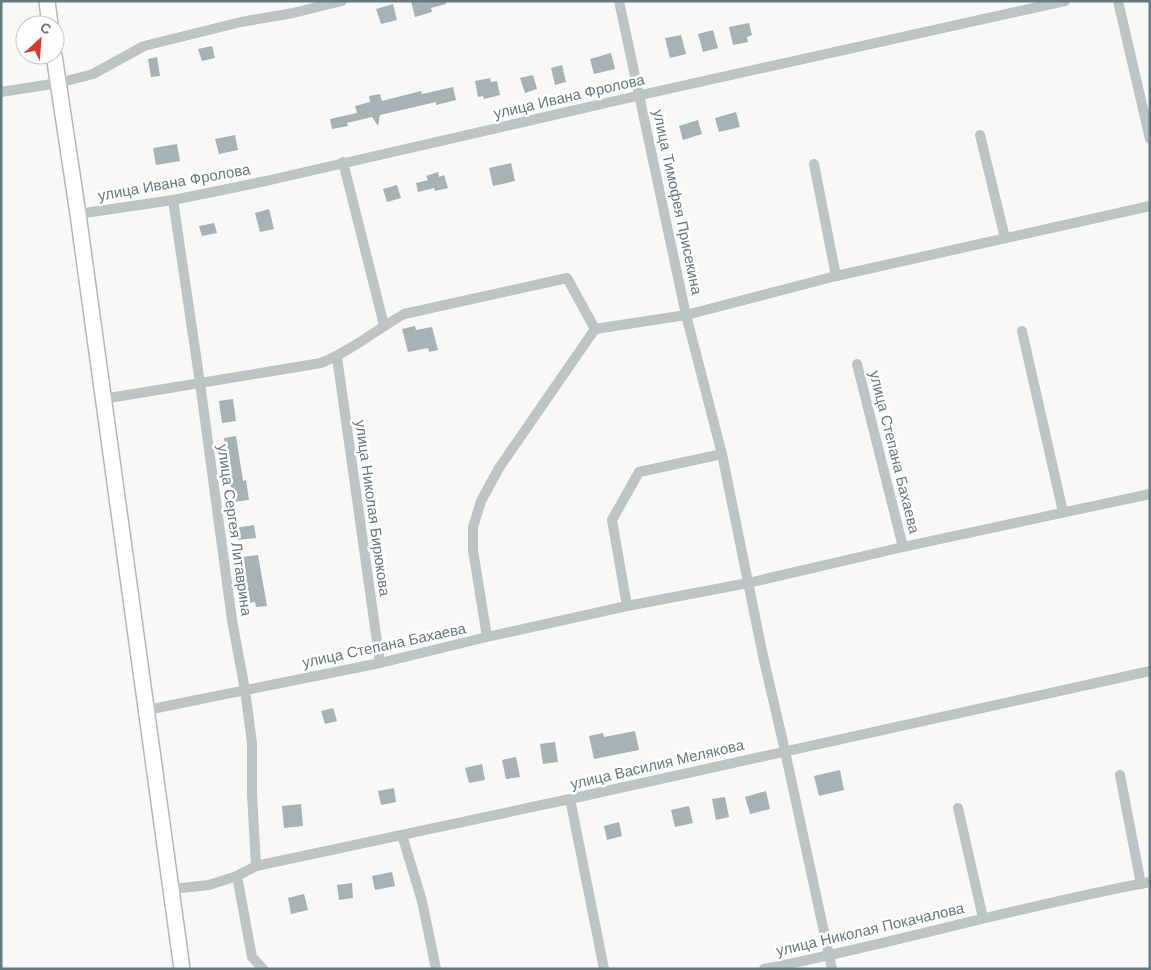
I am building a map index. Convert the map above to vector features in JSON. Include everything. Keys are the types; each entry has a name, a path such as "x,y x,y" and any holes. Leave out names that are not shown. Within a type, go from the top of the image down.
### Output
{"main road":[{"path":"47,1 49,15"},
{"path":"55,65 78,214 182,969"}],"street":[{"path":"1,92 58,83 92,74 144,46 241,22 293,13 342,1"},
{"name":"улица Тимофея Присекина","path":"619,1 686,315"},
{"name":"улица Ивана Фролова","path":"78,214 173,200 266,181 342,162 1065,1"},
{"path":"1118,1 1150,139"},
{"path":"980,135 1006,238"},
{"path":"342,162 384,325"},
{"path":"814,164 836,276"},
{"name":"улица Сергея Литаврина","path":"173,200 232,620 245,690 252,743 252,794 256,866"},
{"name":"улица Тимофея Присекина","path":"595,329 686,315 836,276 1150,206"},
{"path":"103,400 321,363 337,357 365,340 384,325 404,314 566,278 595,329 499,468 481,501 473,527 473,550 487,637"},
{"path":"686,315 722,454 763,656 786,750 832,969"},
{"path":"1022,331 1062,512"},
{"name":"улица Николая Бирюкова","path":"337,357 380,663"},
{"name":"улица Степана Бахаева","path":"857,364 903,547"},
{"path":"628,606 612,520 639,472 722,454"},
{"name":"улица Степана Бахаева","path":"147,710 380,663 628,606 748,583 903,547 1150,494"},
{"name":"улица Василия Мелякова","path":"172,889 210,885 238,876 256,866 1150,671"},
{"name":"улица Николая Покачалова","path":"764,969 830,956 983,918 1146,883 1120,775"},
{"path":"570,799 604,969"},
{"name":"улица Николая Покачалова","path":"958,808 983,918"},
{"path":"402,835 422,901 436,969"},
{"path":"238,876 252,957 263,969"}],"building":[{"path":"411,1 446,1 446,4 431,8 432,12 415,17"},
{"path":"393,4 397,20 381,24 376,9"},
{"path":"749,23 752,35 747,37 748,42 733,45 729,27"},
{"path":"713,30 718,48 703,52 698,34"},
{"path":"681,35 686,54 670,58 665,38"},
{"path":"212,46 215,58 202,61 198,49"},
{"path":"611,53 615,69 594,74 590,59"},
{"path":"157,57 160,76 151,77 148,59"},
{"path":"562,65 566,82 555,85 551,68"},
{"path":"533,75 537,89 525,93 520,78"},
{"path":"490,78 491,82 497,81 500,95 484,99 483,96 478,97 475,81"},
{"path":"453,87 456,100 436,105 436,102 380,115 378,126 372,117 347,123 348,126 332,129 330,119 357,113 355,106 370,102 369,96 380,94 382,101 421,91 422,94"},
{"path":"736,112 740,127 719,132 715,118"},
{"path":"698,120 702,134 683,140 679,126"},
{"path":"235,135 238,150 219,154 215,139"},
{"path":"177,144 180,161 156,165 153,148"},
{"path":"511,163 515,181 493,186 489,168"},
{"path":"438,172 439,177 444,175 448,188 435,191 434,188 418,192 416,183 428,180 426,176"},
{"path":"397,185 401,198 387,202 383,189"},
{"path":"269,209 274,229 260,232 255,213"},
{"path":"214,223 217,233 202,236 199,226"},
{"path":"415,326 416,330 432,327 438,350 429,352 428,348 408,352 402,329"},
{"path":"233,399 236,421 222,423 219,401"},
{"path":"236,436 243,481 246,480 249,500 233,502 224,438"},
{"path":"254,525 256,538 237,540 235,528"},
{"path":"258,555 267,606 256,607 255,602 250,603 242,557"},
{"path":"333,708 337,721 325,724 321,711"},
{"path":"635,731 639,750 594,759 589,736 603,733 604,737"},
{"path":"555,742 558,762 543,764 540,744"},
{"path":"516,757 520,777 506,779 502,760"},
{"path":"482,764 485,780 469,783 465,768"},
{"path":"840,770 844,790 819,796 814,776"},
{"path":"394,788 396,802 381,805 378,791"},
{"path":"766,791 770,809 750,814 745,797"},
{"path":"725,797 729,817 716,820 712,799"},
{"path":"301,804 303,826 284,828 282,806"},
{"path":"689,806 693,823 675,827 671,810"},
{"path":"619,822 622,836 607,840 604,826"},
{"path":"392,872 395,886 375,890 372,876"},
{"path":"352,883 353,898 339,900 337,885"},
{"path":"304,894 308,910 291,914 288,898"}]}
